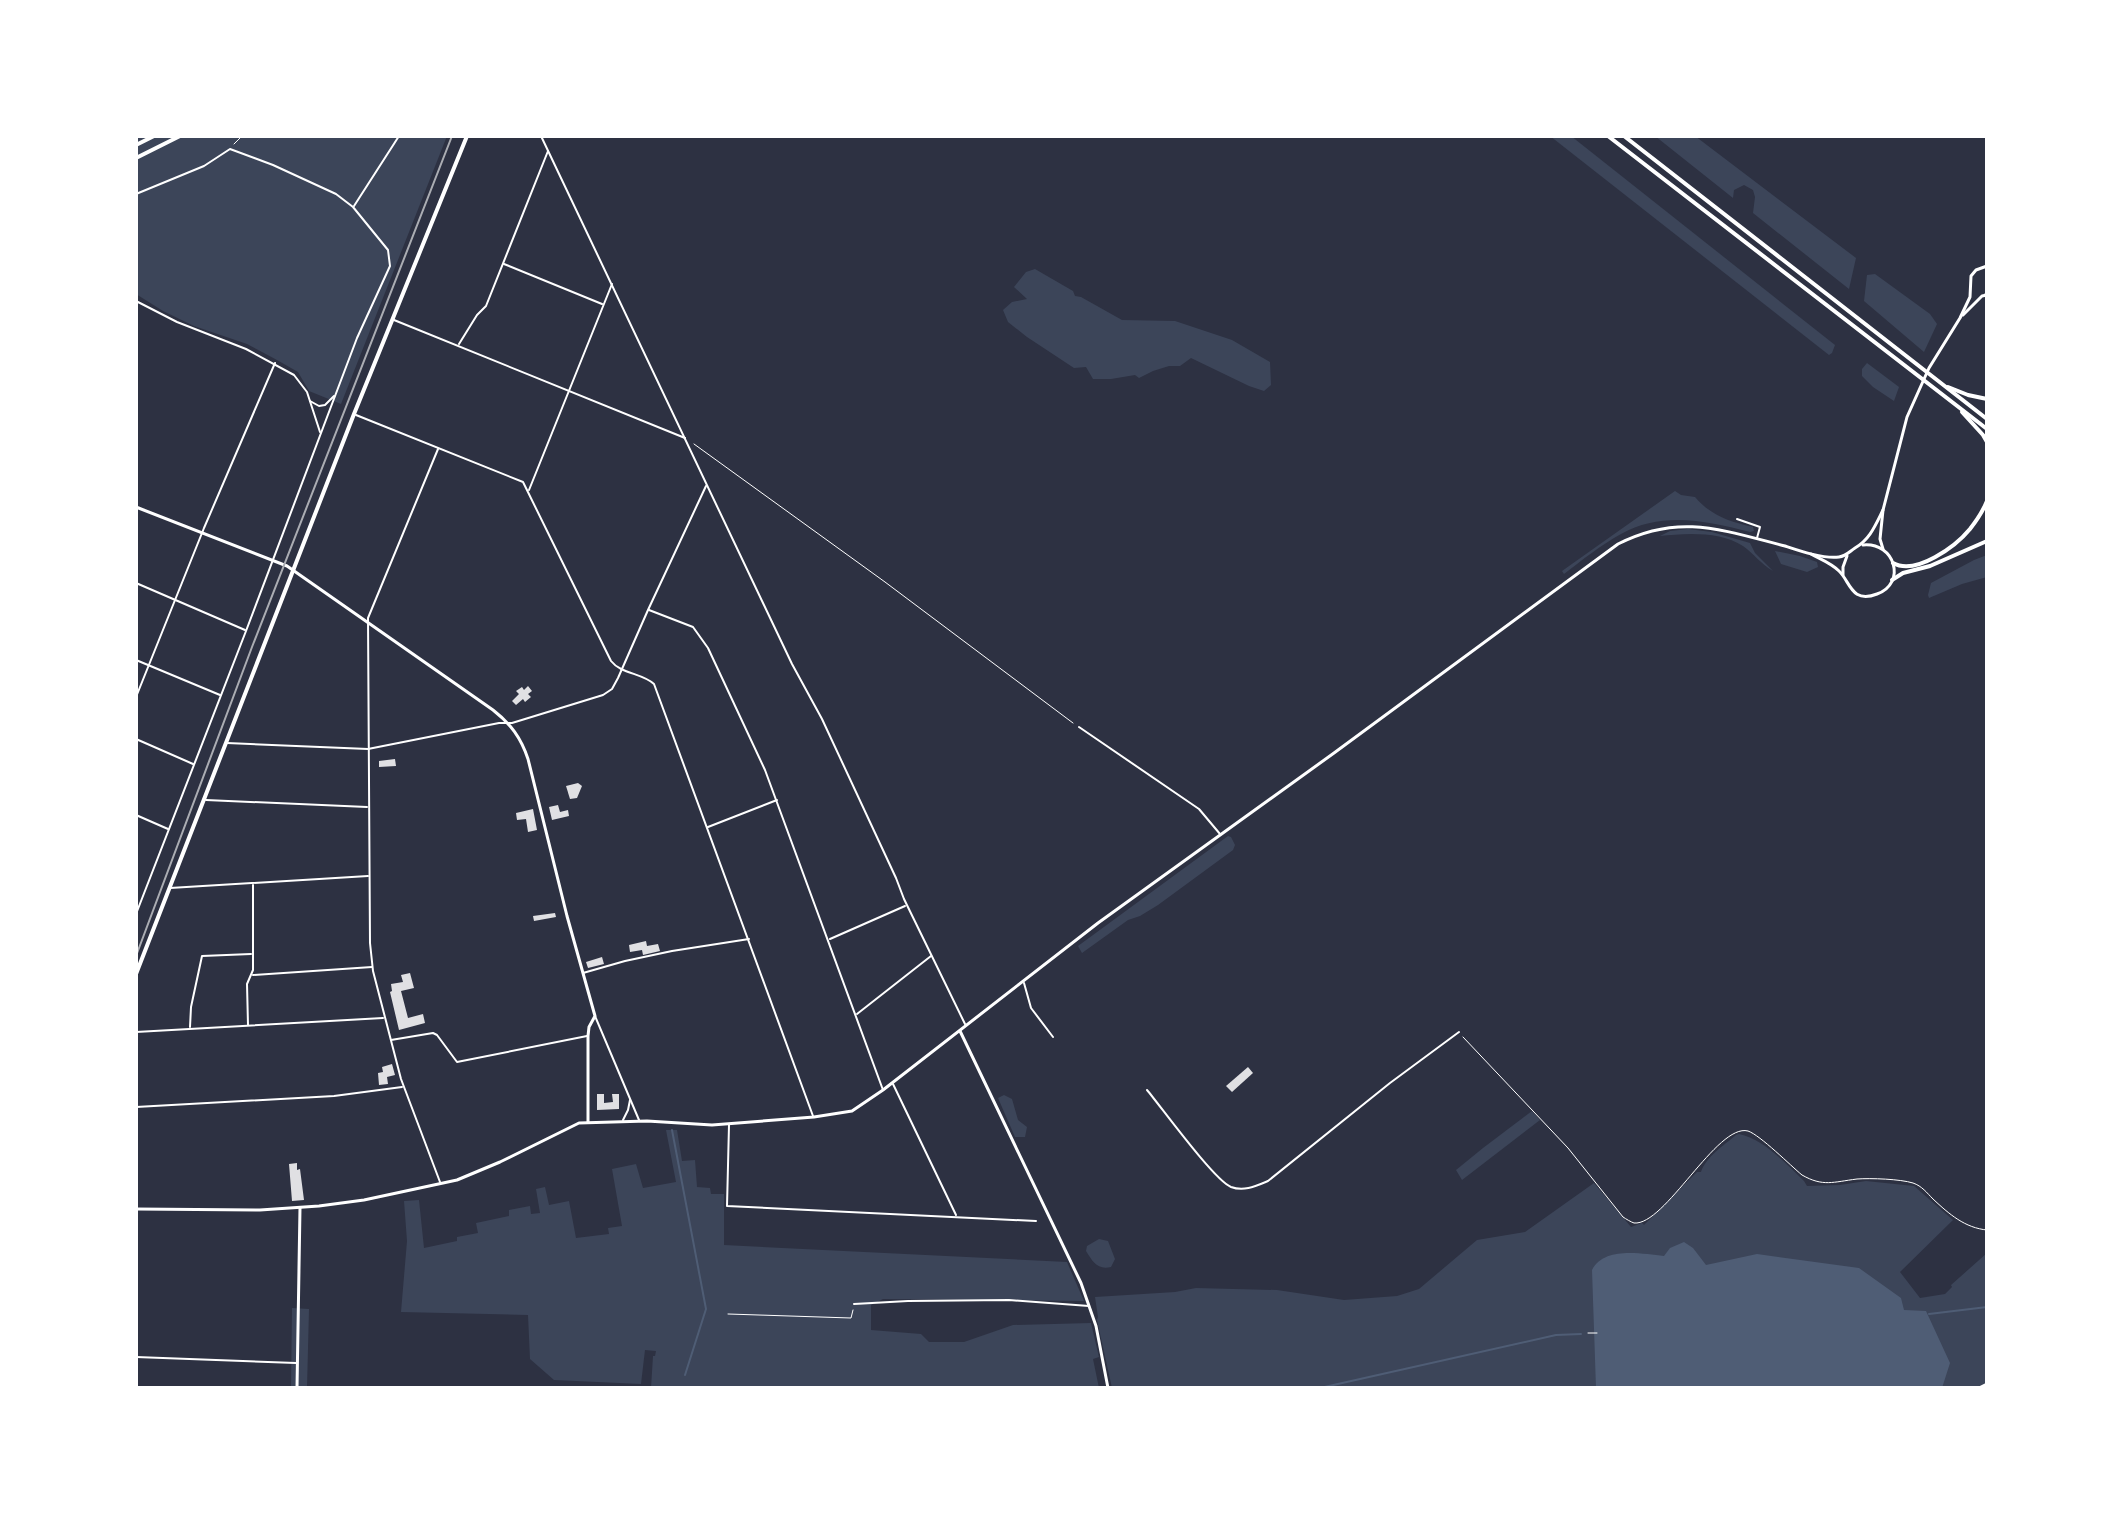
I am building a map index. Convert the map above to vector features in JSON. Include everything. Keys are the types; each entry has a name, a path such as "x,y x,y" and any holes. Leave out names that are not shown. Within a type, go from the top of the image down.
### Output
{"main road":[{"path":"136,145 154,136"},
{"path":"136,158 180,136"},
{"path":"136,974 354,414 467,136"},
{"path":"1608,136 1987,429"},
{"path":"1624,136 1987,419"},
{"path":"1986,267 1973,272 1970,297 1914,398 1883,510 1880,539 1883,549 1899,566 1933,558 1971,528 1987,501"},
{"path":"1970,287 1974,292 1985,295"},
{"path":"1960,318 1985,295"},
{"path":"1943,385 1987,399"},
{"path":"1954,405 1987,442"},
{"path":"136,507 287,566 493,710 519,737 528,759 595,1016 588,1036 588,1122"},
{"path":"136,1209 232,1211 300,1208 364,1200 471,1175 569,1126 588,1122 729,1124 852,1111 1098,923 1618,544 1655,529 1699,527 1836,557 1849,553 1868,539 1883,510"},
{"path":"1892,580 1987,541"},
{"path":"1860,546 1872,545 1883,549"},
{"path":"1808,553 1832,565 1843,575"},
{"path":"1849,553 1843,575 1848,587 1865,596 1878,594 1889,586 1894,572 1893,563"},
{"path":"959,1031 1081,1283 1096,1326 1108,1388"},
{"path":"297,1388 300,1208"},
{"path":"1979,1388 1987,1384"}],"street":[{"path":"353,207 399,136"},
{"path":"541,136 966,1025"},
{"path":"136,194 204,166 230,149 336,194 353,207 388,250 390,266 357,338 136,914"},
{"path":"458,345 486,306 548,151"},
{"path":"503,263 603,305"},
{"path":"529,491 612,284"},
{"path":"136,301 177,322 246,349 294,375 307,392 320,426 320,435"},
{"path":"392,319 686,438"},
{"path":"136,697 275,363"},
{"path":"309,400 319,406 325,405 335,395"},
{"path":"354,414 523,482 529,491 611,661 615,666 654,684 814,1117"},
{"path":"438,448 369,616 368,807 372,967 403,1087 441,1184"},
{"path":"227,743 368,749 508,723 603,695 612,689 706,485"},
{"path":"1737,519 1760,527 1757,539"},
{"path":"136,583 246,631"},
{"path":"648,610 693,627 708,648 777,800 883,1090"},
{"path":"136,660 221,695"},
{"path":"1079,727 1199,809 1221,835"},
{"path":"136,739 194,765"},
{"path":"205,800 368,807"},
{"path":"707,828 777,800"},
{"path":"136,815 169,829"},
{"path":"170,888 369,876"},
{"path":"248,1026 247,984 251,975 253,883"},
{"path":"829,940 907,905"},
{"path":"582,973 656,954 749,939"},
{"path":"190,1029 191,1007 202,956 252,954"},
{"path":"856,1014 932,955"},
{"path":"251,975 372,967"},
{"path":"1023,982 1031,1008 1053,1037"},
{"path":"595,1016 640,1121"},
{"path":"136,1032 384,1018"},
{"path":"1147,1090 1214,1173 1229,1187 1248,1189 1268,1181 1459,1032"},
{"path":"390,1040 433,1033 457,1062 588,1036"},
{"path":"892,1083 957,1217"},
{"path":"136,1107 334,1096 403,1087"},
{"path":"622,1122 630,1098"},
{"path":"729,1124 727,1206 1036,1221"},
{"path":"854,1304 1009,1300 1090,1306"},
{"path":"136,1357 297,1363"}],"path":[{"path":"230,149 242,136"},
{"path":"686,438 1079,727"},
{"path":"1459,1032 1568,1148 1630,1222 1641,1222 1654,1214 1714,1150 1737,1132 1743,1131 1755,1135 1810,1180 1828,1184 1861,1179 1917,1184 1957,1220 1987,1230"},
{"path":"728,1314 851,1318 854,1304"},
{"path":"1588,1333 1597,1333"}],"shaded area":[{"path":"136,136 447,136 341,404 309,391 298,372 277,360 247,344 194,326 136,294"},
{"path":"1550,136 1571,136 1835,345 1832,353 1829,355"},
{"path":"1655,136 1695,136 1856,258 1849,289 1753,213 1753,190 1744,185 1734,190 1733,198"},
{"path":"1035,269 1073,291 1075,296 1122,320 1175,321 1232,340 1270,362 1271,385 1264,391 1249,386 1191,358 1180,366 1169,366 1139,378 1135,375 1093,379 1086,367 1074,368 1008,322 1003,310 1012,302 1027,299 1014,287 1026,272"},
{"path":"1875,274 1930,314 1937,324 1924,352 1864,301 1867,275"},
{"path":"1867,363 1899,387 1894,401 1862,376 1862,369"},
{"path":"1675,491 1695,497 1714,513 1753,527 1754,531 1685,520 1652,522 1614,538 1564,574 1562,571"},
{"path":"1688,529 1750,543 1755,553 1773,571 1734,541 1714,535 1660,536 1670,531"},
{"path":"1775,551 1817,562 1818,567 1807,572 1781,564"},
{"path":"1987,555 1987,577 1929,598 1931,583"},
{"path":"1228,836 1235,845 1233,850 1158,905 1128,920 1082,953 1078,946"},
{"path":"1004,1095 1012,1099 1018,1120 1027,1127 1025,1137 1015,1137 998,1098"},
{"path":"1532,1111 1540,1120 1462,1180 1456,1170"},
{"path":"666,1130 677,1130 682,1161 695,1160 697,1187 710,1188 711,1194 724,1194 724,1245 1067,1262 1084,1301 883,1299 871,1305 871,1330 921,1334 929,1342 964,1342 1013,1325 1091,1323 1099,1357 1093,1359 1099,1388 651,1388 656,1351 645,1350 641,1384 554,1380 530,1359 528,1315 401,1312 407,1241 404,1201 419,1200 424,1248 478,1233 476,1223 509,1216 509,1210 530,1206 531,1214 540,1213 536,1189 545,1187 549,1205 569,1201 576,1238 609,1234 608,1228 622,1226 612,1169 636,1164 643,1188 676,1182"},
{"path":"1739,1134 1766,1147 1807,1186 1866,1181 1914,1186 1953,1220 1900,1272 1920,1298 1945,1294 1987,1253 1987,1388 1112,1388 1095,1297 1196,1288 1277,1290 1344,1300 1397,1296 1419,1289 1477,1240 1525,1232 1594,1183 1631,1227 1644,1225 1697,1172 1701,1172 1716,1152"},
{"path":"1099,1239 1108,1241 1115,1259 1111,1267 1099,1266 1086,1251 1087,1246"},
{"path":"1684,1242 1706,1265 1757,1254 1859,1268 1901,1298 1904,1310 1926,1311 1950,1363 1942,1388 1596,1388 1592,1270 1598,1262 1614,1254 1664,1256 1670,1248"},
{"path":"292,1308 309,1309 307,1388 291,1388"}],"building":[{"path":"528,686 532,691 528,694 531,697 516,705 512,701 519,694 516,691"},
{"path":"395,759 396,766 379,767 379,761"},
{"path":"578,783 582,786 577,798 570,799 566,786"},
{"path":"558,805 560,812 568,810 569,816 552,820 549,807"},
{"path":"533,809 537,830 528,832 526,819 517,820 516,813"},
{"path":"555,913 556,917 534,921 533,916"},
{"path":"646,941 647,946 658,944 660,951 643,955 642,950 630,952 629,945"},
{"path":"602,957 604,964 588,968 586,962"},
{"path":"410,973 414,988 401,991 408,1018 423,1014 425,1023 399,1030 391,984 403,982 401,975"},
{"path":"392,1064 395,1075 387,1077 388,1084 379,1085 378,1073 383,1072 382,1067"},
{"path":"1248,1067 1253,1073 1232,1092 1226,1086"},
{"path":"597,1094 604,1094 604,1103 613,1102 612,1094 619,1094 619,1109 597,1110"},
{"path":"297,1163 304,1200 292,1201 289,1164"}],"waterway":[{"path":"672,1130 706,1309 685,1375"},
{"path":"1929,1314 1987,1307"},
{"path":"1320,1388 1556,1335 1581,1334"}],"tram line":[{"path":"136,956 252,647 452,136"}]}
